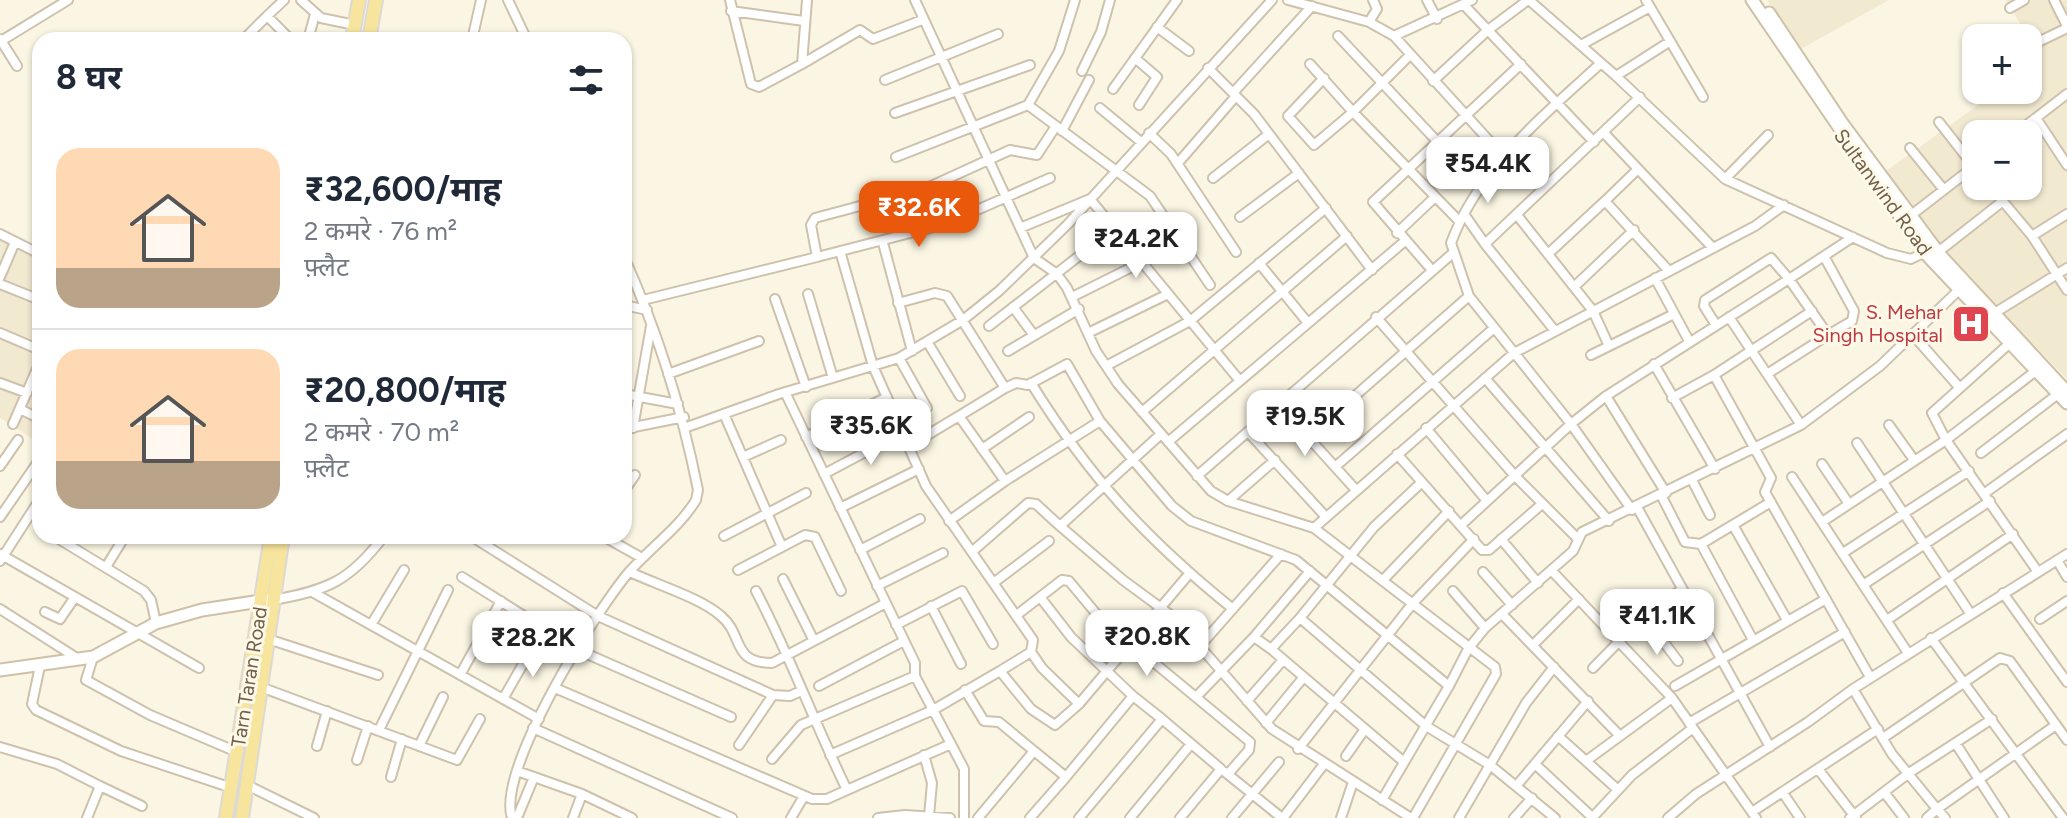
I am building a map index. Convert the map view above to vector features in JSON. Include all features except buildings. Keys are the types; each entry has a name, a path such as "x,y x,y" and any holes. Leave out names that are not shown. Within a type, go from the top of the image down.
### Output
{"main road":[{"path":"354,32 359,0"},
{"path":"370,32 376,0"},
{"name":"Sultanwind Road","path":"1752,0 1932,250 2010,343 2064,396"},
{"path":"1761,0 1769,20"},
{"path":"1876,176 1910,216 1932,250"},
{"path":"1990,316 2064,396"},
{"name":"Tarn Taran Road","path":"242,818 268,639 270,544"},
{"name":"Tarn Taran Road","path":"226,818 247,682 281,544"},
{"path":"0,670 93,657 156,623 267,600"}],"street":[{"path":"17,66 1,40 68,0"},
{"path":"251,32 284,0"},
{"path":"301,0 315,14 355,25"},
{"path":"474,32 481,0"},
{"path":"508,0 522,32"},
{"path":"730,0 754,86 802,64 860,30 876,39 922,20"},
{"path":"802,64 807,0"},
{"path":"915,0 1034,258 1057,274 1079,309 1106,366 1197,476 1211,491 1228,501 1314,528 1384,579 1497,671 1412,818 1298,749 1266,723 1200,646 1160,608 1036,504 1028,503 974,550"},
{"path":"896,157 1028,105 1059,51 1075,0"},
{"path":"1082,71 1101,32 1110,0"},
{"path":"1113,89 1177,0"},
{"path":"632,428 724,414 899,358 963,320 1034,258 1272,0"},
{"path":"1288,0 1369,22 1394,36 1503,156"},
{"path":"1325,0 1332,10"},
{"path":"1369,22 1377,9 1373,0"},
{"path":"1427,0 1437,19"},
{"path":"1433,81 1488,30 1528,0 1640,97 1725,179 1853,237 1911,259 1932,250 2003,201 2032,236 2067,290"},
{"path":"2010,8 2024,0"},
{"path":"2042,40 2067,27 2054,0"},
{"path":"1394,36 1437,19 1468,2 1488,30 1594,142"},
{"path":"1581,45 1648,4 1703,97"},
{"path":"1178,163 1312,6"},
{"path":"731,11 804,21"},
{"path":"310,32 315,14"},
{"path":"267,16 283,32"},
{"path":"1157,27 1189,51"},
{"path":"885,80 998,34"},
{"path":"1338,36 1480,187"},
{"path":"1616,76 1669,42"},
{"path":"1324,78 1289,113 1289,119 1311,143 1318,144 1409,56"},
{"path":"1135,58 1157,77 1139,105"},
{"path":"1601,63 1503,156 1462,218 1451,243 1453,253 1469,296 1635,509 1770,747"},
{"path":"1310,64 1435,197 1462,218 1555,331"},
{"path":"1431,269 1373,202 1521,64"},
{"path":"895,113 1030,65"},
{"path":"1208,68 1269,134 1372,270"},
{"path":"817,257 811,225 815,218 927,188 1015,149 1037,155 1059,128 1089,80"},
{"path":"2033,120 2067,94"},
{"path":"1485,244 1640,97"},
{"path":"1028,105 1150,196 1210,285"},
{"path":"1100,108 1141,142"},
{"path":"2036,118 2067,165"},
{"path":"1939,122 1962,151"},
{"path":"1149,133 1178,163 1236,252"},
{"path":"1604,133 1712,247"},
{"path":"1213,178 1269,134"},
{"path":"1725,179 1768,135"},
{"path":"1910,148 1944,190"},
{"path":"1548,254 1638,169"},
{"path":"1240,217 1299,173"},
{"path":"1910,216 1962,177"},
{"path":"643,300 883,243 945,224 1050,178"},
{"path":"1397,233 1435,197"},
{"path":"1020,228 1090,199"},
{"path":"1090,199 1166,295 1240,381"},
{"path":"1605,201 1669,271"},
{"path":"1314,528 1514,353 1755,226 1784,205"},
{"path":"1106,366 1190,321 1326,208"},
{"path":"2032,236 2067,214"},
{"path":"1517,215 1593,311 1609,346"},
{"path":"989,326 1115,228"},
{"path":"1574,287 1634,230"},
{"path":"0,234 32,250"},
{"path":"1142,412 1347,236"},
{"path":"1461,525 1606,396 1825,258 1853,237"},
{"path":"1168,442 1405,241"},
{"path":"0,277 15,242"},
{"path":"883,243 912,351"},
{"path":"840,251 873,366 919,469 949,521 974,550 1018,614 1033,640 1031,652 1049,676 1079,704"},
{"path":"1197,476 1453,253"},
{"path":"1716,325 1703,303 1771,258 1776,260 1828,335"},
{"path":"1767,374 1852,321 1855,315 1825,258"},
{"path":"1072,297 1142,262"},
{"path":"1259,263 1308,323"},
{"path":"1990,316 2067,268"},
{"path":"515,818 510,794 517,771 533,728 555,688 598,616 630,572 696,500 698,490 686,422 632,275"},
{"path":"1655,278 1689,341"},
{"path":"0,284 32,297"},
{"path":"1382,800 1468,649 1485,628 1573,551 1582,532 1635,509 1801,425 1914,336 1964,286"},
{"path":"898,303 941,293 951,300 1005,388"},
{"path":"808,294 833,378"},
{"path":"1088,333 1166,295"},
{"path":"1308,437 1469,296"},
{"path":"775,299 806,387"},
{"path":"632,307 647,310"},
{"path":"1013,307 1033,334"},
{"path":"1008,351 1079,309"},
{"path":"1672,398 1714,375 1812,311"},
{"path":"1591,355 1674,314"},
{"path":"1376,317 1515,476 1578,539"},
{"path":"1729,317 1801,425"},
{"path":"632,412 651,323"},
{"path":"1335,467 1493,329"},
{"path":"0,333 32,347"},
{"path":"1914,336 1959,387"},
{"path":"668,374 759,341"},
{"path":"928,343 960,396"},
{"path":"2010,343 1932,413 1946,440 2038,572"},
{"path":"899,358 927,408"},
{"path":"909,446 1005,388 1016,383 1031,383 1067,364 1100,421 1172,506 1191,521 1281,554 1310,571 1449,686"},
{"path":"1654,364 1715,469"},
{"path":"1822,522 1946,440 2037,370"},
{"path":"1714,375 1771,478 1765,489 1771,502 1870,677"},
{"path":"1485,378 1609,521"},
{"path":"13,424 32,382"},
{"path":"0,383 27,393"},
{"path":"1031,383 1067,440 1158,547 1233,609"},
{"path":"785,392 915,663 915,676 964,769 964,818"},
{"path":"632,396 678,404"},
{"path":"1606,396 1664,494 1685,542 1701,544 1771,502"},
{"path":"1981,453 2064,396"},
{"path":"806,437 887,397"},
{"path":"1279,405 1356,490"},
{"path":"20,409 32,415"},
{"path":"724,414 782,547"},
{"path":"959,416 1005,481"},
{"path":"982,449 1029,417"},
{"path":"949,521 1005,481 1100,421"},
{"path":"1889,425 1914,460"},
{"path":"1426,428 1487,501"},
{"path":"824,474 903,432"},
{"path":"1248,432 1326,517"},
{"path":"1060,526 1161,434"},
{"path":"1863,585 1923,546 2067,434"},
{"path":"2,461 18,440"},
{"path":"743,457 781,440"},
{"path":"1857,443 1970,613"},
{"path":"1397,454 1486,550 1542,504"},
{"path":"1228,501 1275,460"},
{"path":"1822,464 1849,504"},
{"path":"840,508 919,469"},
{"path":"0,517 32,471"},
{"path":"1843,553 1969,471"},
{"path":"632,479 635,475"},
{"path":"1792,477 1908,653"},
{"path":"1692,480 1710,515"},
{"path":"1271,649 1352,555 1422,482"},
{"path":"724,536 806,493"},
{"path":"32,511 1,557 199,668"},
{"path":"1384,579 1449,511"},
{"path":"860,550 920,519"},
{"path":"1733,525 1787,620"},
{"path":"1887,620 2013,534"},
{"path":"738,570 805,535 815,537 841,591"},
{"path":"1298,749 1413,603 1474,539"},
{"path":"1501,539 1538,583"},
{"path":"996,581 1049,541"},
{"path":"74,544 149,595 156,623"},
{"path":"106,567 120,544"},
{"path":"267,600 314,593 359,567 378,544"},
{"path":"484,544 598,616 773,695 790,696 801,691"},
{"path":"617,544 642,558"},
{"path":"1701,544 1753,640"},
{"path":"877,586 943,553"},
{"path":"1200,646 1281,554"},
{"path":"1668,818 1724,774 1770,747 1870,677 2067,554"},
{"path":"2057,560 2067,577"},
{"path":"371,625 404,570"},
{"path":"1196,697 1254,637 1310,571"},
{"path":"1552,571 1672,698 1754,816 1818,769 1880,734 2000,658 2010,661 2067,740"},
{"path":"630,572 721,615 742,652 755,662 772,663 886,603"},
{"path":"1483,572 1512,605"},
{"path":"1000,671 1031,709 1051,724 1060,724 1189,574"},
{"path":"462,577 578,650 731,717"},
{"path":"783,579 814,641"},
{"path":"1018,614 1065,579 1129,643 1250,742 1249,750 1180,818"},
{"path":"379,730 448,590"},
{"path":"1593,668 1644,616 1681,590"},
{"path":"756,591 789,654 801,691 847,790"},
{"path":"896,625 962,591 993,644"},
{"path":"1453,591 1485,628"},
{"path":"314,593 539,719"},
{"path":"2003,593 2067,682"},
{"path":"45,612 60,619 75,597"},
{"path":"1040,597 1071,637 1133,696 1282,818 1324,764"},
{"path":"1533,645 1579,599"},
{"path":"1675,686 1826,599"},
{"path":"460,675 501,601"},
{"path":"2040,619 2067,601"},
{"path":"931,606 961,664"},
{"path":"0,609 80,660"},
{"path":"1502,614 1620,736"},
{"path":"1644,616 1678,661"},
{"path":"1300,618 1426,726 1490,765 1555,818"},
{"path":"1535,764 1593,818 1617,789 1691,726 1739,692 1845,632"},
{"path":"1254,637 1404,762"},
{"path":"1931,638 2063,818"},
{"path":"268,639 378,675"},
{"path":"819,686 904,641"},
{"path":"503,699 535,643"},
{"path":"830,755 933,710 1031,652"},
{"path":"93,657 86,680 150,715 237,752"},
{"path":"1247,701 1283,660"},
{"path":"40,666 32,704 36,710 121,751 232,788"},
{"path":"1459,818 1526,703 1554,667"},
{"path":"772,759 794,730 915,676"},
{"path":"1266,723 1303,678"},
{"path":"247,682 457,760 480,719"},
{"path":"555,688 804,796 827,799 951,744"},
{"path":"1853,689 1880,734 1945,818"},
{"path":"965,690 984,721 999,722 1066,777"},
{"path":"739,745 773,695"},
{"path":"1030,818 1133,696"},
{"path":"419,746 443,697"},
{"path":"1586,761 1672,698"},
{"path":"1517,785 1588,701"},
{"path":"317,746 327,711"},
{"path":"1079,818 1162,719"},
{"path":"1818,769 1854,817 1909,773 1992,719"},
{"path":"1927,818 1977,778 2056,725"},
{"path":"357,760 368,726"},
{"path":"533,728 732,818"},
{"path":"1346,756 1365,729"},
{"path":"1558,736 1617,789"},
{"path":"391,777 402,739"},
{"path":"1130,818 1191,744"},
{"path":"1956,744 2004,818"},
{"path":"0,747 57,764 142,806"},
{"path":"978,818 1034,751"},
{"path":"924,755 932,783 929,816"},
{"path":"1232,818 1279,762"},
{"path":"517,771 582,794 632,818"},
{"path":"515,818 534,777"},
{"path":"1341,818 1353,782"},
{"path":"247,785 314,818"},
{"path":"87,818 100,786"},
{"path":"1884,792 1904,818"},
{"path":"1783,793 1800,818"},
{"path":"573,818 582,794"},
{"path":"791,818 804,796"},
{"path":"1514,818 1532,798"},
{"path":"878,818 950,818"}],"shaded area":[{"path":"1767,0 1889,0 1799,50"},
{"path":"2006,0 2067,0 2067,379 1923,231 1886,171 1979,104 2042,104 2042,24 2020,24"},
{"path":"0,237 32,253 32,438 0,418"}],"place":[{"name":"S. Mehar Singh Hospital","path":"1971,324"}]}
